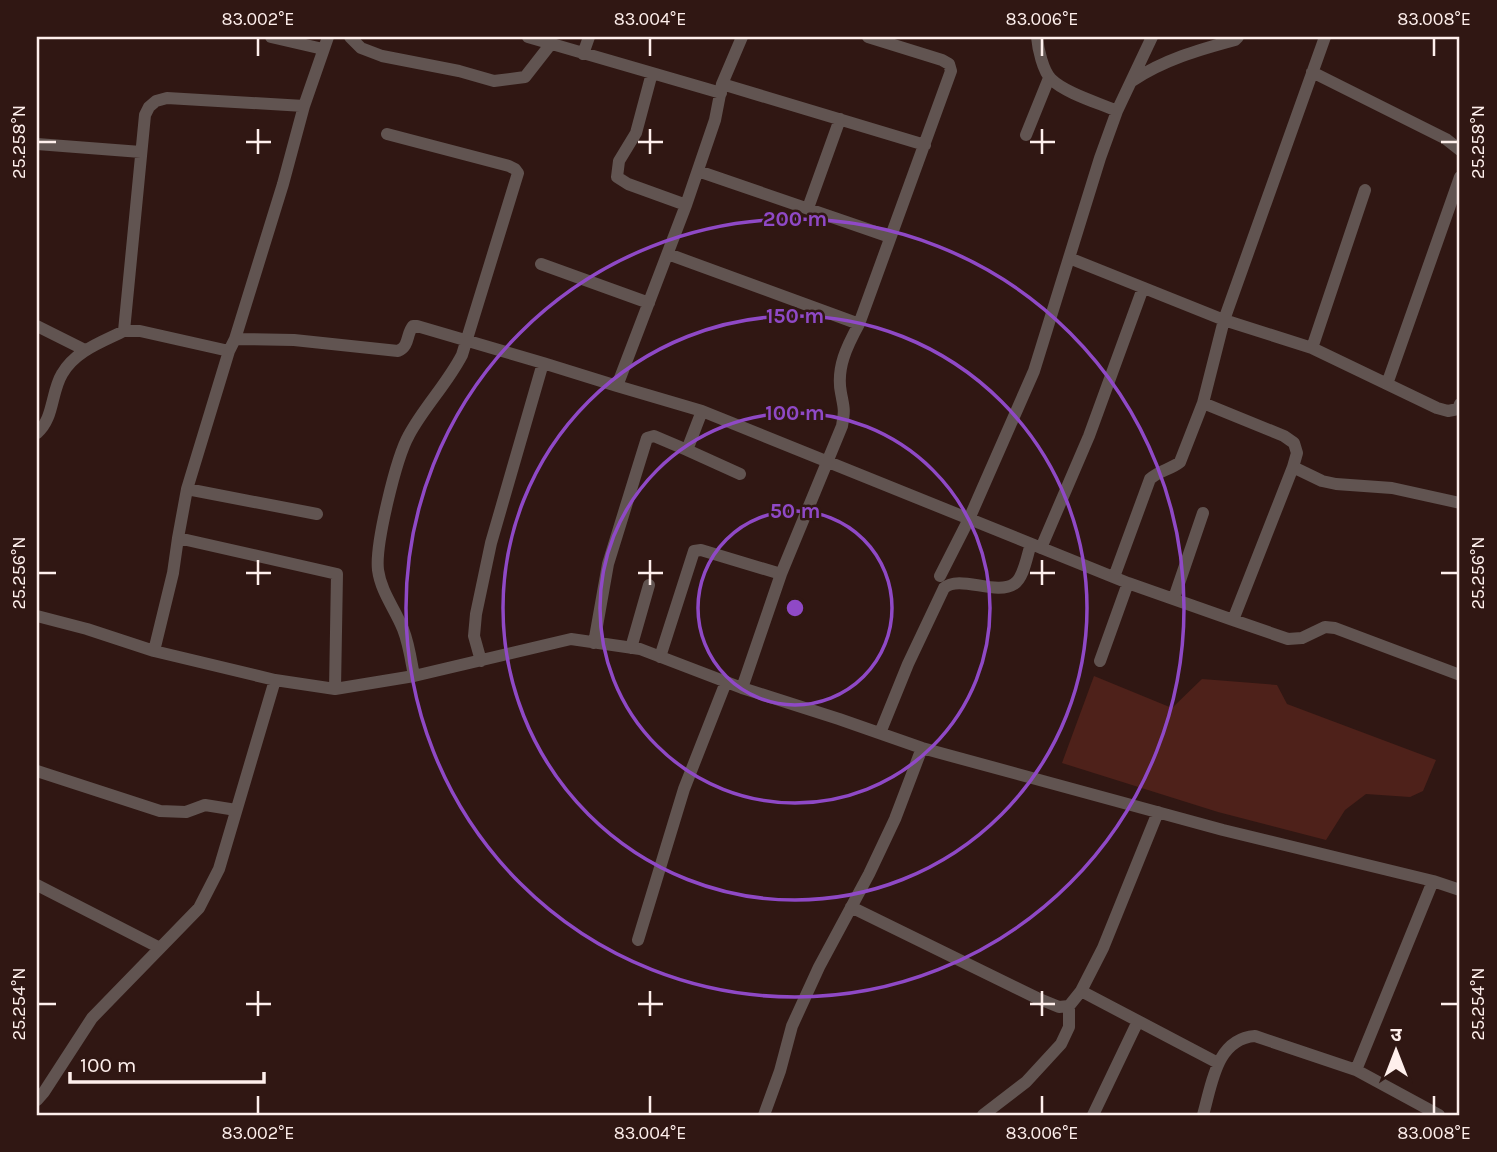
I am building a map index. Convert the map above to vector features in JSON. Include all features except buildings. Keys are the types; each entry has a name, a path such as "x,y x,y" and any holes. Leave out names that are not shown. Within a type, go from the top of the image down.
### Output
{"street":[{"path":"153,651 173,573 187,489 325,43 271,37"},
{"path":"350,37 361,48 382,56 502,82 525,77 550,45"},
{"path":"528,37 652,74 721,88 925,145"},
{"path":"583,54 589,37"},
{"path":"617,386 686,205 715,120 721,88 742,37"},
{"path":"742,688 781,574 842,426 846,408 841,394 840,373 844,353 859,324 951,71 949,64 942,60 868,37"},
{"path":"1037,37 1040,55 1049,78 1062,87 1118,111"},
{"path":"940,576 969,519 1034,371 1100,158 1152,37"},
{"path":"1131,81 1189,53 1238,37"},
{"path":"1114,577 1150,479 1159,470 1172,468 1180,462 1203,403 1224,320 1325,37"},
{"path":"1312,72 1446,139 1460,150"},
{"path":"652,74 636,133 619,161 617,177 628,184 686,205"},
{"path":"1026,135 1049,78"},
{"path":"124,331 145,115 149,107 156,101 167,99 304,106"},
{"path":"808,208 839,119"},
{"path":"387,134 509,166 518,173 467,338 452,374 403,446 378,551 382,585 405,635 414,676"},
{"path":"37,144 141,152"},
{"path":"698,171 890,237"},
{"path":"1387,384 1460,177"},
{"path":"1311,348 1365,190"},
{"path":"668,254 859,324"},
{"path":"1069,258 1224,320 1311,348 1448,411 1458,409 1460,404"},
{"path":"541,264 649,303"},
{"path":"880,733 908,664 944,588 954,583 1004,587 1015,584 1020,577 1089,436 1143,288"},
{"path":"37,326 85,350"},
{"path":"235,339 295,340 398,351 406,345 413,326 467,338 702,411 1128,583 1288,639 1302,638 1325,627 1335,628 1460,675"},
{"path":"37,433 43,428 62,373 85,350 124,331 140,331 229,351"},
{"path":"481,661 474,636 476,614 486,566 543,363"},
{"path":"1203,403 1284,436 1294,443 1297,453 1233,620"},
{"path":"687,450 702,411"},
{"path":"594,643 608,564 648,438 654,436 740,474"},
{"path":"1293,467 1322,481 1392,488 1460,503"},
{"path":"187,489 317,514"},
{"path":"1174,598 1203,513"},
{"path":"178,538 337,574 335,689"},
{"path":"660,657 691,556 695,551 701,550 781,574"},
{"path":"1100,661 1128,583"},
{"path":"631,648 649,584"},
{"path":"37,616 153,651 275,680 335,689 414,676 571,639 631,648 922,748 1460,890"},
{"path":"37,1100 92,1017 199,908 210,890 219,869 275,680"},
{"path":"638,940 684,789 726,682"},
{"path":"764,1115 792,1026 818,967 895,819 922,748"},
{"path":"37,771 160,811 186,812 205,805 236,810"},
{"path":"983,1115 1026,1082 1061,1044 1069,1027 1069,1006 1081,991 1103,948 1158,812"},
{"path":"1356,1070 1433,881"},
{"path":"37,885 160,948"},
{"path":"851,907 1037,998 1059,1007 1069,1006"},
{"path":"1081,991 1218,1063"},
{"path":"1093,1115 1138,1021"},
{"path":"1203,1115 1218,1063 1231,1043 1244,1037 1255,1037 1356,1070 1439,1115"}],"shaded area":[{"path":"1094,676 1172,708 1202,679 1277,685 1287,704 1436,760 1423,791 1410,797 1366,794 1345,810 1326,840 1218,812 1062,763"}]}
